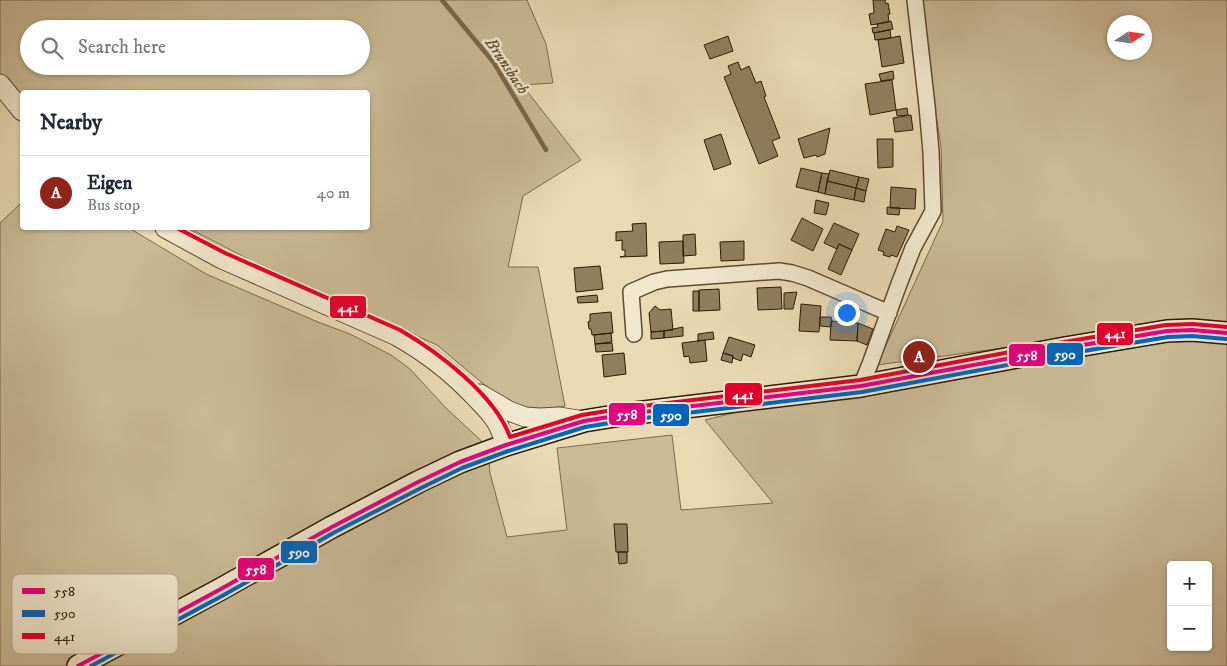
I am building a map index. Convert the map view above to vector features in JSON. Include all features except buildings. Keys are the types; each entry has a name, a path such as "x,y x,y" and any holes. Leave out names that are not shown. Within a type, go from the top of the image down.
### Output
{"main road":[{"path":"178,612 332,526 460,462 506,445 584,421 627,414 860,386 1158,333 1192,330 1227,332"},
{"path":"78,666 100,654"}],"street":[{"path":"860,386 914,248 934,211 927,106 915,0"},
{"path":"0,84 20,109"},
{"path":"169,230 222,259 409,343 442,365 466,386 498,423 506,445"},
{"path":"634,334 631,292 654,282 667,279 779,271 808,278 889,313"},
{"path":"466,386 509,411 525,417 559,417 584,421"}],"shaded area":[{"path":"0,0 527,0 546,44 553,83 522,85 581,160 523,196 508,267 538,267 565,406 539,410 505,402 437,345 265,268 193,230 370,230 370,90 20,90 20,96 0,75"},
{"path":"923,0 1227,0 1227,323 1063,340 877,365 943,221 941,147 923,30"},
{"path":"20,204 20,230 132,230 206,274 350,334 391,355 410,369 446,408 488,447 490,473 507,537 567,530 557,448 672,435 681,510 773,503 705,420 817,392 859,397 1167,341 1227,343 1227,666 0,666 0,223"}],"waterway":[{"name":"Brunsbach","path":"442,0 494,63 546,150"}],"transit line":[{"name":"441","path":"181,230 225,253 400,330 415,339 448,362 479,390 503,421 510,437 582,415 860,380 1166,325 1193,324 1227,327"},
{"name":"558","path":"178,612 332,527 460,462 506,445 584,421 627,414 861,386 1167,331 1192,330 1227,333"},
{"name":"590","path":"178,620 335,532 462,468 508,451 585,427 628,420 862,392 1168,337 1192,336 1226,339"},
{"name":"558","path":"78,666 100,654"},
{"name":"590","path":"91,666 113,654"}],"place":[{"name":"Eigen","path":"919,357"}]}
